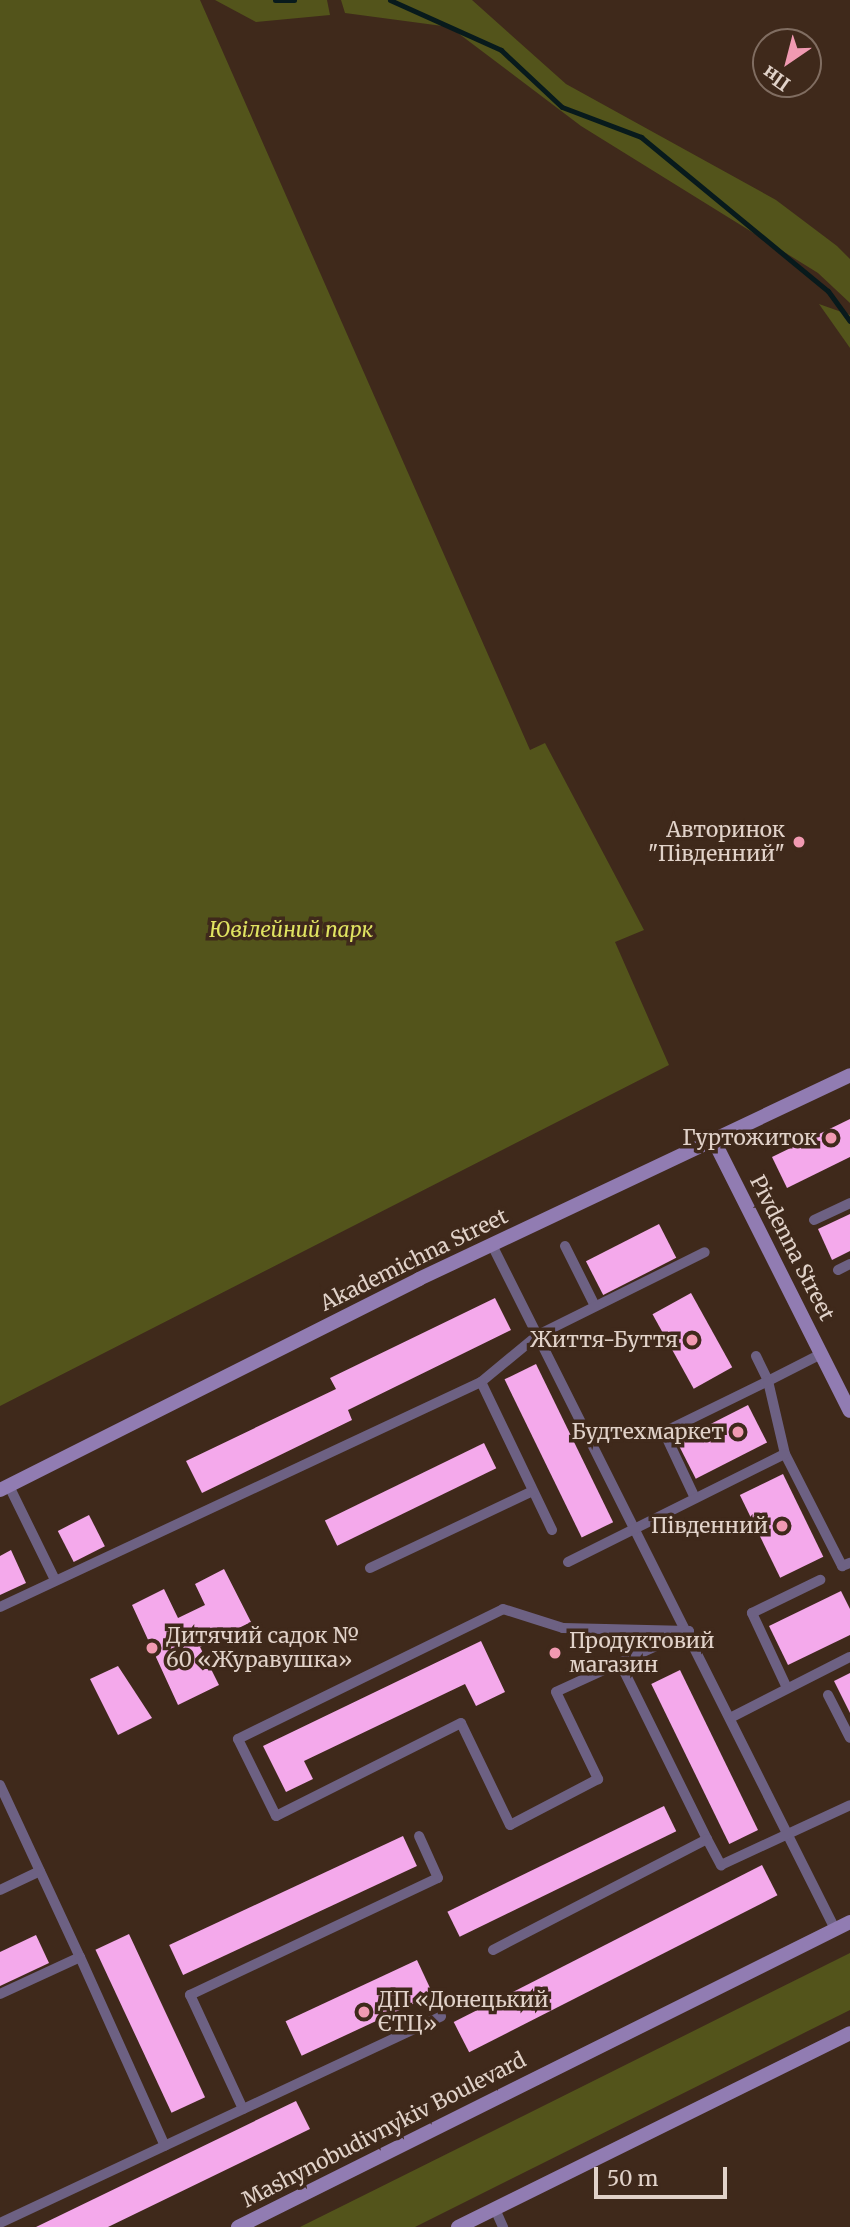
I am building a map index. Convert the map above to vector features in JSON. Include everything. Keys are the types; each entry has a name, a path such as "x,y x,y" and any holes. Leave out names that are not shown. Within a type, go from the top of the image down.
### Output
{"street":[{"name":"Akademichna Street","path":"4,1488 492,1245 850,1075"},
{"name":"Pivdenna Street","path":"714,1141 850,1411"},
{"name":"Mashynobudivnykiv Boulevard","path":"238,2227 850,1923"},
{"path":"458,2227 850,2033"}],"lane":[{"path":"814,1220 850,1203"},
{"path":"492,1245 690,1631 835,1929"},
{"path":"565,1246 594,1306"},
{"path":"0,1607 481,1382 538,1335 705,1252"},
{"path":"838,1270 850,1264"},
{"path":"695,1498 664,1432 821,1354"},
{"path":"756,1356 768,1381 785,1454 842,1566 850,1563"},
{"path":"481,1382 552,1530"},
{"path":"568,1562 785,1454"},
{"path":"4,1488 55,1580"},
{"path":"370,1568 533,1491"},
{"path":"787,1688 751,1613 820,1580"},
{"path":"503,1609 563,1628 690,1631 556,1692 598,1779 510,1825 461,1723 276,1816 238,1739 503,1609"},
{"path":"732,1717 850,1657"},
{"path":"620,1663 721,1865 849,1810"},
{"path":"828,1695 850,1738"},
{"path":"0,1785 165,2146"},
{"path":"243,2109 190,1995 438,1878 419,1836"},
{"path":"493,1950 707,1839"},
{"path":"0,1890 40,1871"},
{"path":"0,1994 80,1957"},
{"path":"0,2223 441,2016"},
{"path":"495,2209 503,2227"}],"green space":[{"name":"Ювілейний парк","path":"0,0 200,0 530,750 545,743 644,930 615,942 669,1065 0,1406"},
{"path":"215,0 327,0 330,15 256,22"},
{"path":"341,0 472,0 566,84 776,200 837,246 850,259 850,303 818,273 581,126 450,27 345,13"},
{"path":"819,304 850,315 850,348"},
{"path":"850,1953 850,2010 415,2227 300,2227"}],"building":[{"name":"Гуртожиток","path":"850,1119 850,1157 787,1188 772,1157"},
{"path":"850,1214 850,1251 832,1260 818,1229"},
{"path":"659,1224 676,1258 603,1295 586,1261"},
{"name":"Життя-Буття","path":"691,1293 732,1367 694,1389 653,1314"},
{"path":"495,1298 511,1330 348,1410 352,1420 202,1493 186,1461 336,1389 330,1378"},
{"path":"536,1364 613,1522 582,1538 505,1379"},
{"path":"748,1405 767,1442 696,1479 677,1441"},
{"path":"484,1443 496,1468 337,1546 325,1521"},
{"name":"Південний","path":"783,1474 823,1557 780,1578 740,1495"},
{"path":"89,1515 105,1546 74,1562 58,1531"},
{"path":"11,1550 26,1583 0,1595 0,1556"},
{"path":"224,1569 251,1622 200,1647 219,1685 178,1705 132,1605 164,1589 178,1618 205,1605 195,1584"},
{"path":"841,1591 850,1609 850,1635 788,1665 769,1626"},
{"path":"481,1641 505,1692 476,1706 465,1684 304,1761 313,1779 286,1792 263,1746"},
{"path":"118,1666 152,1718 118,1735 90,1679"},
{"path":"680,1670 758,1830 729,1844 651,1684"},
{"path":"850,1673 850,1713 834,1681"},
{"path":"664,1806 676,1831 460,1937 447,1912"},
{"path":"403,1836 417,1866 183,1975 169,1945"},
{"path":"762,1865 777,1895 469,2052 454,2022"},
{"path":"129,1934 205,2097 172,2113 95,1950"},
{"path":"36,1935 49,1963 0,1986 0,1952"},
{"path":"417,1960 433,1994 302,2056 286,2021"},
{"path":"296,2101 310,2129 108,2227 36,2227"}],"waterway":[{"path":"275,0 294,0"},
{"path":"390,0 501,50 562,107 641,137 828,291 850,321"}],"place":[{"name":"Авторинок \"Південний\"","path":"799,842"},
{"name":"Гуртожиток","path":"831,1138"},
{"name":"Життя-Буття","path":"692,1340"},
{"name":"Будтехмаркет","path":"738,1432"},
{"name":"Південний","path":"782,1526"},
{"name":"Дитячий садок № 60 «Журавушка»","path":"152,1648"},
{"name":"Продуктовий магазин","path":"555,1653"},
{"name":"ДП «Донецький ЄТЦ»","path":"364,2012"}]}
